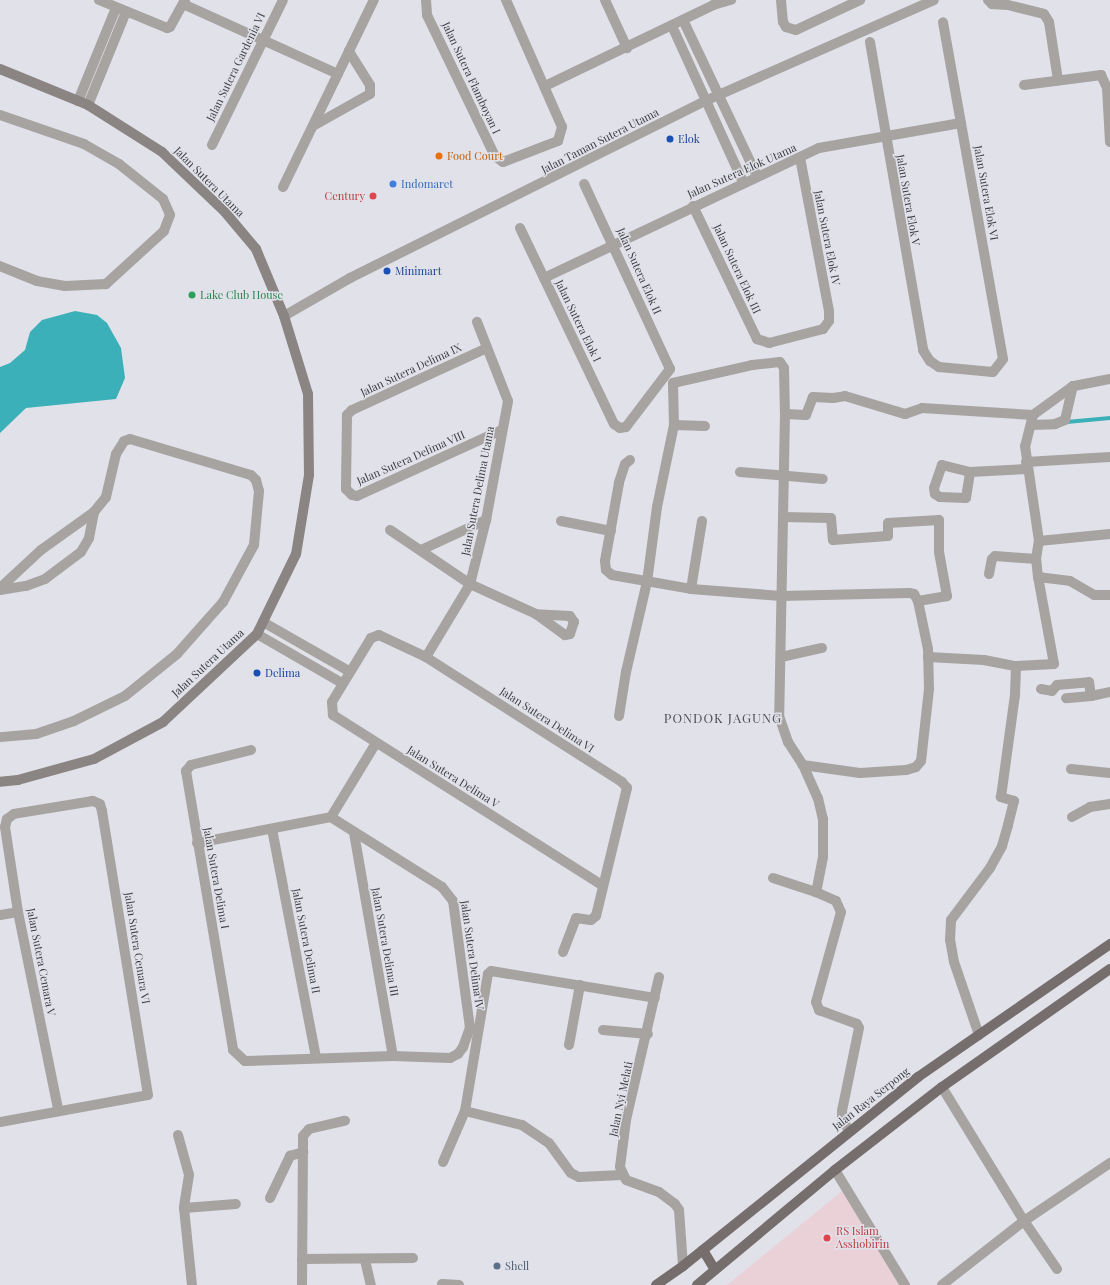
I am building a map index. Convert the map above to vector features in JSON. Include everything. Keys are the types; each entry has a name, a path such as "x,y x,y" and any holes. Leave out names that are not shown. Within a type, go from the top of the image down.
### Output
{"main road":[{"name":"Jalan Raya Serpong","path":"656,1285 683,1266 849,1131 979,1035 1110,944"},
{"path":"696,1285 835,1170 942,1087 1110,969"},
{"path":"703,1250 715,1270"}],"street":[{"path":"99,0 167,28 170,27 184,2 262,41 338,74"},
{"name":"Jalan Sutera Gardenia VI","path":"212,145 283,0"},
{"path":"284,187 374,0"},
{"name":"Jalan Sutera Flamboyan I","path":"426,0 427,15 495,156 502,162 558,141 562,135 562,127 545,86"},
{"path":"506,0 545,86 628,48 672,26 712,3 731,0"},
{"path":"605,0 628,48"},
{"path":"781,0 783,22 786,27 796,30 860,0"},
{"name":"Jalan Taman Sutera Utama","path":"284,316 350,278 705,101 934,0"},
{"path":"988,0 992,4 1008,5 1044,14 1050,22 1058,80"},
{"path":"78,101 116,8"},
{"path":"88,105 126,12"},
{"path":"683,20 756,176"},
{"name":"Jalan Sutera Elok VI","path":"930,361 939,367 993,372 999,367 1003,359 943,22"},
{"path":"672,26 743,182"},
{"name":"Jalan Sutera Elok V","path":"870,42 923,350 930,361"},
{"path":"313,126 370,94 370,85 349,51"},
{"name":"Jalan Sutera Utama","path":"0,69 88,105 162,152 225,212 256,249 284,316 308,394 309,475 296,554 257,634 163,722 94,759 18,780 0,782"},
{"path":"1024,85 1098,74 1103,77 1107,88 1110,142"},
{"path":"0,115 84,144 119,164 163,199 170,215 164,231 106,284 65,286 37,281 0,266"},
{"name":"Jalan Sutera Elok Utama","path":"544,278 613,243 743,182 834,144 960,123"},
{"name":"Jalan Sutera Elok IV","path":"760,342 768,343 823,329 829,322 829,311 800,158"},
{"name":"Jalan Sutera Elok II","path":"584,184 613,243 670,368 626,427 620,428 614,424"},
{"name":"Jalan Sutera Elok III","path":"693,206 755,336 760,342"},
{"name":"Jalan Sutera Elok I","path":"520,228 614,424"},
{"name":"Jalan Sutera Delima Utama","path":"426,657 470,584 486,520 502,430 507,394 477,322"},
{"name":"Jalan Sutera Delima IX","path":"352,495 346,489 347,415 487,348"},
{"path":"620,716 626,672 647,582 657,507 674,425 673,383 752,365 780,362 784,368 785,414 779,716 788,742 803,764 818,798 822,819 823,857 816,892"},
{"path":"928,657 984,660 1016,666 1054,664 1038,577 1036,559 1038,541 1026,465 1025,446 1032,420 1073,386 1110,379"},
{"path":"785,414 806,415 813,397 832,398 845,396 905,414 922,408 1063,422 1073,386"},
{"path":"674,425 705,426"},
{"name":"Jalan Sutera Delima VIII","path":"352,495 357,496 502,430"},
{"path":"0,589 40,550 94,512 106,497 116,454 124,441 130,439 251,475 256,480 260,491 254,545 223,602 177,654 125,696 74,722 36,734 0,737"},
{"path":"970,472 1110,457"},
{"path":"630,460 625,464 618,484 605,561 606,570 612,575 647,582 691,588 781,596 909,593 914,594 918,601 928,657 929,689 921,761 916,767 860,773 803,764"},
{"path":"740,472 784,477 823,479"},
{"path":"0,589 26,586 45,579 81,552 89,538 94,512"},
{"path":"783,517 831,518 833,540 888,536 888,523 938,520 939,552 947,596 918,601"},
{"path":"421,550 486,520"},
{"path":"561,521 610,531"},
{"path":"691,588 702,521"},
{"path":"390,530 470,584 536,614"},
{"path":"1038,541 1110,534"},
{"path":"989,574 992,559 995,556 1036,559"},
{"path":"1038,577 1070,581 1094,595 1110,595"},
{"path":"263,622 349,671"},
{"path":"257,634 342,683"},
{"name":"Jalan Sutera Delima VI","path":"349,671 374,635 426,657 622,782 627,788 602,885 596,916 590,920 576,918 563,952"},
{"path":"781,657 822,648"},
{"path":"979,1035 954,962 950,940 951,920 990,868 1002,846 1008,825 1014,801 1001,797 1015,695 1016,666"},
{"name":"Jalan Sutera Delima V","path":"349,671 332,702 333,715 602,885"},
{"path":"1041,689 1052,690 1057,685 1089,682 1091,696"},
{"path":"1066,698 1091,696 1110,692"},
{"path":"197,843 331,817 376,743"},
{"name":"Jalan Sutera Delima I","path":"251,750 188,766 186,771 197,843 234,1050 238,1057 245,1061 316,1058"},
{"path":"1071,769 1110,773"},
{"name":"Jalan Sutera Cemara VI","path":"7,819 14,814 93,801 100,804 148,1095 58,1110"},
{"path":"1072,817 1090,807 1110,804"},
{"name":"Jalan Sutera Delima IV","path":"331,817 354,833 442,887 453,901 470,1028 463,1047 450,1058 393,1056"},
{"name":"Jalan Sutera Cemara V","path":"7,819 5,827 18,912 58,1110"},
{"name":"Jalan Sutera Delima II","path":"272,829 316,1058"},
{"name":"Jalan Sutera Delima III","path":"354,833 393,1056"},
{"path":"773,878 816,892 836,901 841,912 817,1007 819,1010 857,1024 860,1032 842,1112 842,1118 849,1131"},
{"path":"0,915 18,912"},
{"path":"443,1162 465,1111 488,974 495,970 655,998"},
{"name":"Jalan Nyi Melati","path":"622,1175 626,1120 648,1034 659,977"},
{"path":"569,1045 580,985"},
{"path":"603,1030 648,1034"},
{"path":"316,1058 393,1056"},
{"path":"942,1087 1024,1221 1057,1269"},
{"path":"0,1122 58,1110"},
{"path":"465,1111 522,1125 549,1143 571,1173 579,1177 622,1175 626,1180 659,1192 675,1204 679,1210 683,1266"},
{"path":"302,1285 304,1224 303,1136 309,1129 345,1121"},
{"path":"178,1135 189,1175 184,1208 192,1285"},
{"path":"270,1198 290,1156 303,1152"},
{"path":"942,1285 1024,1221 1110,1163"},
{"path":"835,1170 905,1285"},
{"path":"184,1208 236,1204"},
{"path":"302,1259 365,1260 413,1258"},
{"path":"365,1260 371,1285"},
{"path":"442,1284 459,1285"}],"shaded area":[{"name":"RS Islam Asshobirin","path":"842,1191 899,1285 727,1285"}],"water":[{"path":"75,311 97,315 107,323 121,348 125,378 116,399 26,408 0,433 0,367 10,363 25,350 30,332 42,320"}],"waterway":[{"path":"1067,422 1110,418"}],"place":[{"name":"Elok","path":"670,139"},
{"name":"Food Court","path":"439,156"},
{"name":"Indomaret","path":"393,184"},
{"name":"Century","path":"373,196"},
{"name":"Minimart","path":"387,271"},
{"name":"Lake Club House","path":"192,295"},
{"name":"Delima","path":"257,673"},
{"name":"RS Islam Asshobirin","path":"827,1238"},
{"name":"Shell","path":"497,1266"}],"district":[{"name":"PONDOK JAGUNG","path":"723,718"}]}
